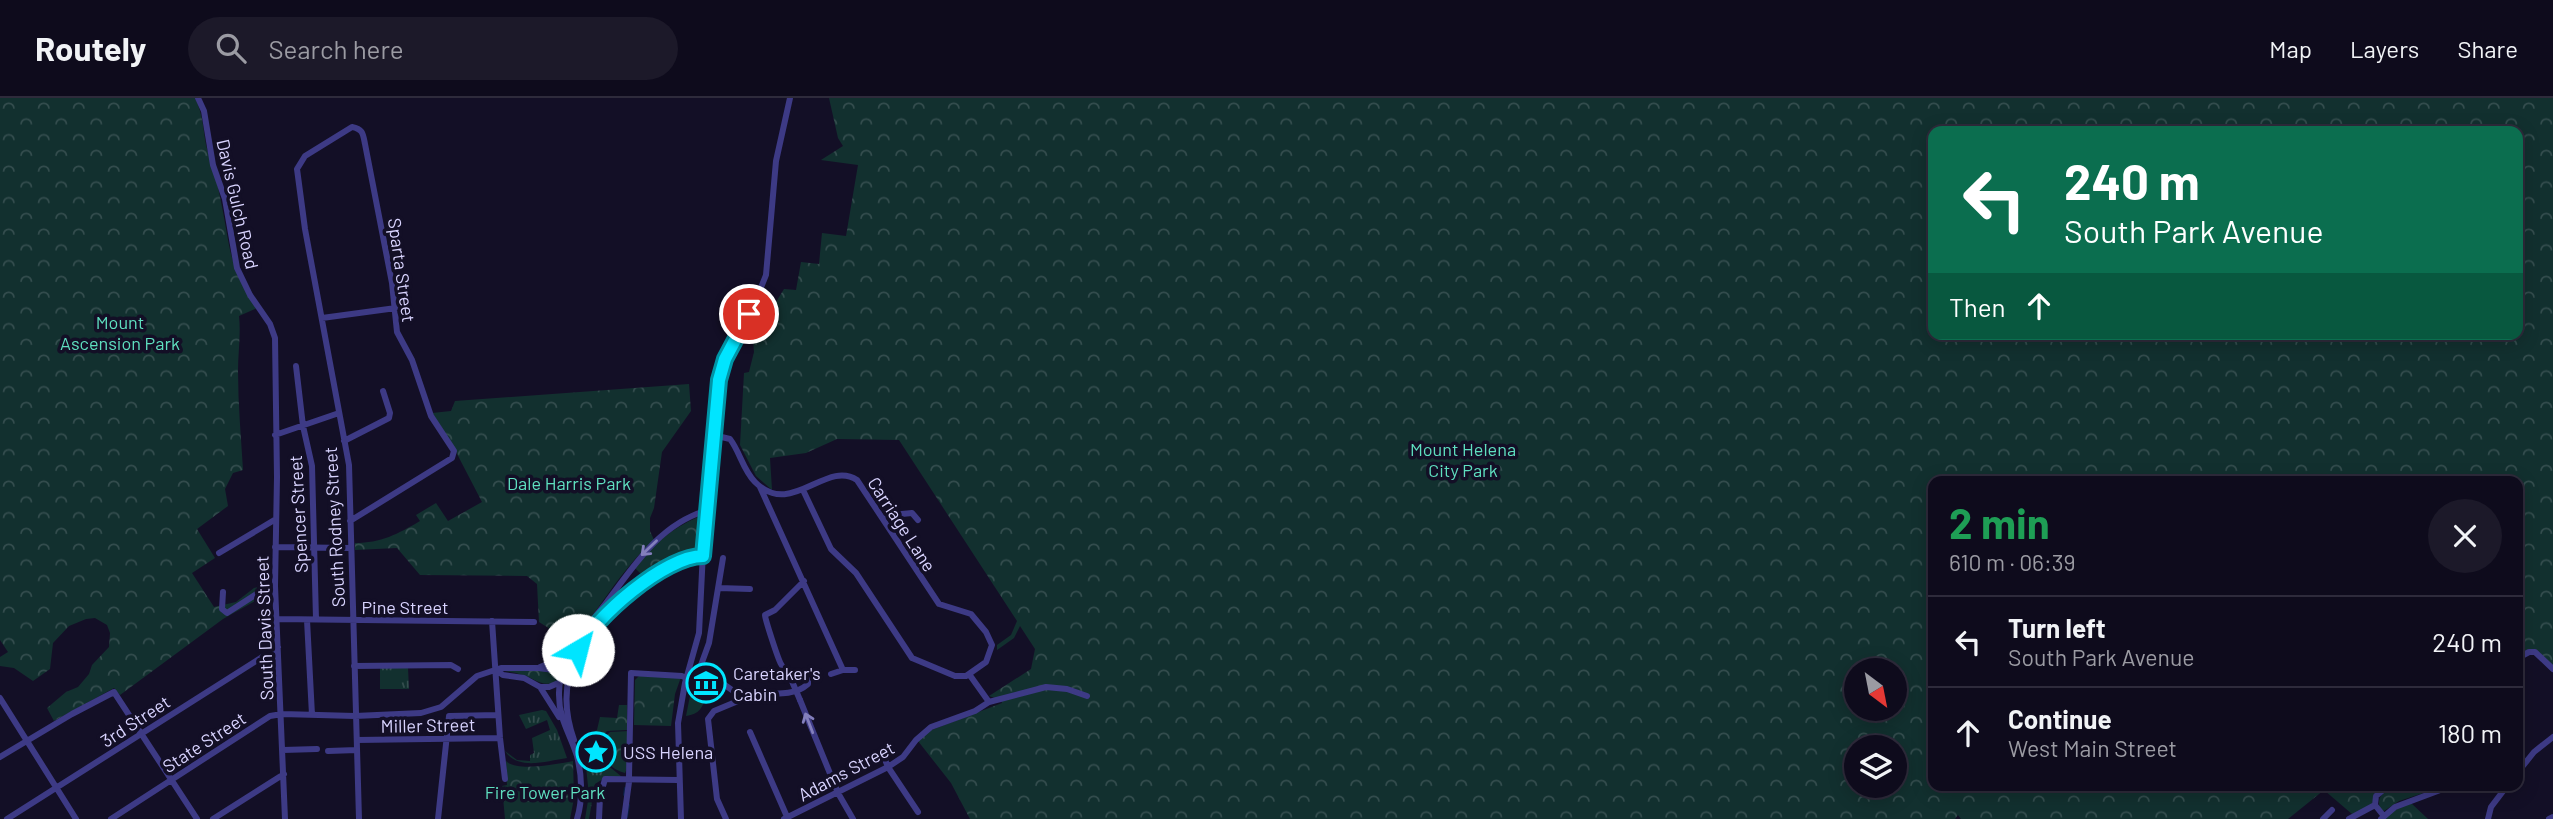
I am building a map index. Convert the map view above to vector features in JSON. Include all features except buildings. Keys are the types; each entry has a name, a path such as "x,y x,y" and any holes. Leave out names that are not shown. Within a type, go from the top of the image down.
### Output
{"street":[{"name":"Davis Gulch Road","path":"198,98 204,111 213,165 225,200 237,268 250,295 270,324 275,338 275,435"},
{"path":"681,819 678,723 686,679 699,633 705,510 719,380 722,366 766,275 776,161 790,98"},
{"name":"Sparta Street","path":"305,156 352,127 359,128 363,133 396,308 397,332 412,360 431,416 454,451 452,458 350,521"},
{"name":"South Rodney Street","path":"305,156 297,169 300,197 349,465 359,819"},
{"path":"322,318 396,308"},
{"name":"Spencer Street","path":"296,366 303,426 312,466 316,619"},
{"path":"344,441 389,418 383,391"},
{"path":"275,435 339,413"},
{"name":"South Davis Street","path":"275,435 275,587 285,819"},
{"path":"713,435 730,439 751,478 759,486 843,670"},
{"name":"Carriage Lane","path":"775,494 803,490 834,477 850,475 860,483 939,604 971,614 986,632 992,645 991,653 986,662 969,674"},
{"path":"759,486 775,494 772,503 774,514"},
{"path":"803,490 829,547 856,573 912,658 955,676 969,674 989,702"},
{"path":"910,504 912,513 918,520"},
{"path":"538,668 561,657 570,648 631,567 653,544 681,521 705,510"},
{"path":"882,516 912,513"},
{"path":"219,553 276,519"},
{"path":"275,547 350,548"},
{"path":"577,819 581,799 567,711 568,679 583,641 610,611 657,574 681,560 703,556"},
{"path":"699,677 709,643 723,558"},
{"path":"804,581 775,610 765,615 765,620 781,664 790,677 838,793 853,819"},
{"path":"223,592 222,609 227,613 266,588 275,587"},
{"path":"719,588 750,589"},
{"name":"Pine Street","path":"276,619 534,622"},
{"path":"307,620 312,715"},
{"path":"492,621 499,738 505,779"},
{"name":"3rd Street","path":"7,819 278,647"},
{"path":"561,721 559,684 570,648"},
{"path":"2523,655 2535,652 2553,669"},
{"path":"354,666 451,665 458,669"},
{"path":"496,670 538,668 563,671"},
{"path":"496,670 503,675 524,678 540,687 561,721 576,755"},
{"name":"State Street","path":"111,819 270,716 421,713 444,705 477,676 496,670"},
{"path":"831,674 855,670"},
{"path":"563,671 568,679"},
{"path":"624,819 629,780 631,673 682,676 691,681 699,677 722,683 739,695 792,692 808,684 803,675 790,677"},
{"path":"540,687 559,684 568,679"},
{"name":"Adams Street","path":"787,818 888,767 903,757 931,727 975,711 989,702 1046,687 1067,689 1087,696"},
{"path":"0,757 114,692 197,819"},
{"path":"726,819 717,799 708,719 715,710 738,701 739,695"},
{"path":"0,698 76,819"},
{"path":"438,819 448,720 451,715 499,715"},
{"path":"750,732 787,818"},
{"path":"2523,766 2543,743 2553,737"},
{"name":"Miller Street","path":"357,740 499,738"},
{"path":"283,750 317,749"},
{"path":"328,751 357,750"},
{"path":"882,752 888,767 918,812"},
{"path":"213,819 284,774"},
{"path":"599,819 600,797 605,779 678,780"},
{"path":"2381,791 2375,805 2382,817 2404,803 2437,791"},
{"path":"2487,819 2491,807 2503,791"},
{"path":"2349,819 2375,805"},
{"path":"2323,819 2332,810"}],"green space":[{"name":"Mount Ascension Park","path":"0,98 195,98 232,257 241,282 257,308 239,316 238,383 243,470 233,473 225,489 228,506 197,529 215,558 192,573 214,607 236,602 254,588 272,584 271,592 223,619 120,695 114,688 54,721 47,708 66,692 78,687 89,674 92,665 109,647 110,633 107,625 95,618 69,626 53,643 50,669 33,681 14,668 0,666 0,657 8,652 0,640"},
{"name":"Mount Helena City Park","path":"829,98 2553,98 2553,666 2537,650 2523,652 2523,476 1928,476 1928,791 2323,791 2288,819 1961,819 1958,815 1955,819 970,819 951,783 918,741 929,731 1002,703 1001,700 989,696 1031,669 1035,649 1020,626 1014,638 997,650 997,645 1011,635 1017,621 899,440 837,439 806,453 770,458 772,490 756,476 740,445 744,373 749,372 754,352 752,328 758,331 784,289 796,290 801,262 819,264 822,233 846,236 858,165 821,160 843,146 838,138"},
{"name":"Dale Harris Park","path":"689,384 691,411 662,452 654,508 650,518 650,531 654,540 630,565 567,648 558,634 539,622 537,584 527,576 420,575 397,548 355,550 355,543 381,539 412,526 420,521 416,515 436,503 448,521 482,502 432,413 451,411 455,401"},
{"path":"698,517 696,550 667,564 630,591 643,576 634,567 641,559 671,532"},
{"path":"380,668 408,668 409,689 380,689"},
{"path":"503,670 552,671 559,675 558,681 547,684"},
{"path":"639,676 681,677 675,694 671,726 634,725 635,680"},
{"path":"698,681 695,691 706,695 705,700 697,712 686,716 692,686"},
{"path":"619,705 627,705 627,730 607,731 584,753 582,742 597,730 600,717 617,718"},
{"path":"546,711 557,730 567,758 533,763 517,761 505,751 517,760 530,761 530,755 534,753 532,738 550,730 547,720 526,729 519,715"},
{"path":"629,731 625,773 607,763 599,744 610,732"},
{"path":"585,757 600,759 622,777 606,777 595,784 589,819 585,819 589,795"},
{"name":"Fire Tower Park","path":"506,761 528,767 573,761 574,798 570,819 505,819 502,786 507,785"},
{"name":"Mount Helena City Park","path":"2325,791 2377,791 2372,806 2352,814"},
{"path":"2430,791 2399,801 2384,811 2379,805 2384,793"},
{"path":"2411,803 2428,819 2384,819 2390,812"}],"waterway":[{"path":"624,795 625,788"},
{"path":"627,817 629,805"}],"place":[{"name":"Caretaker's Cabin","path":"706,683"},
{"name":"USS Helena","path":"596,752"}],"route":[{"path":"578,650 610,611 657,574 681,560 703,556 705,510 719,380 725,359 749,314"}]}
